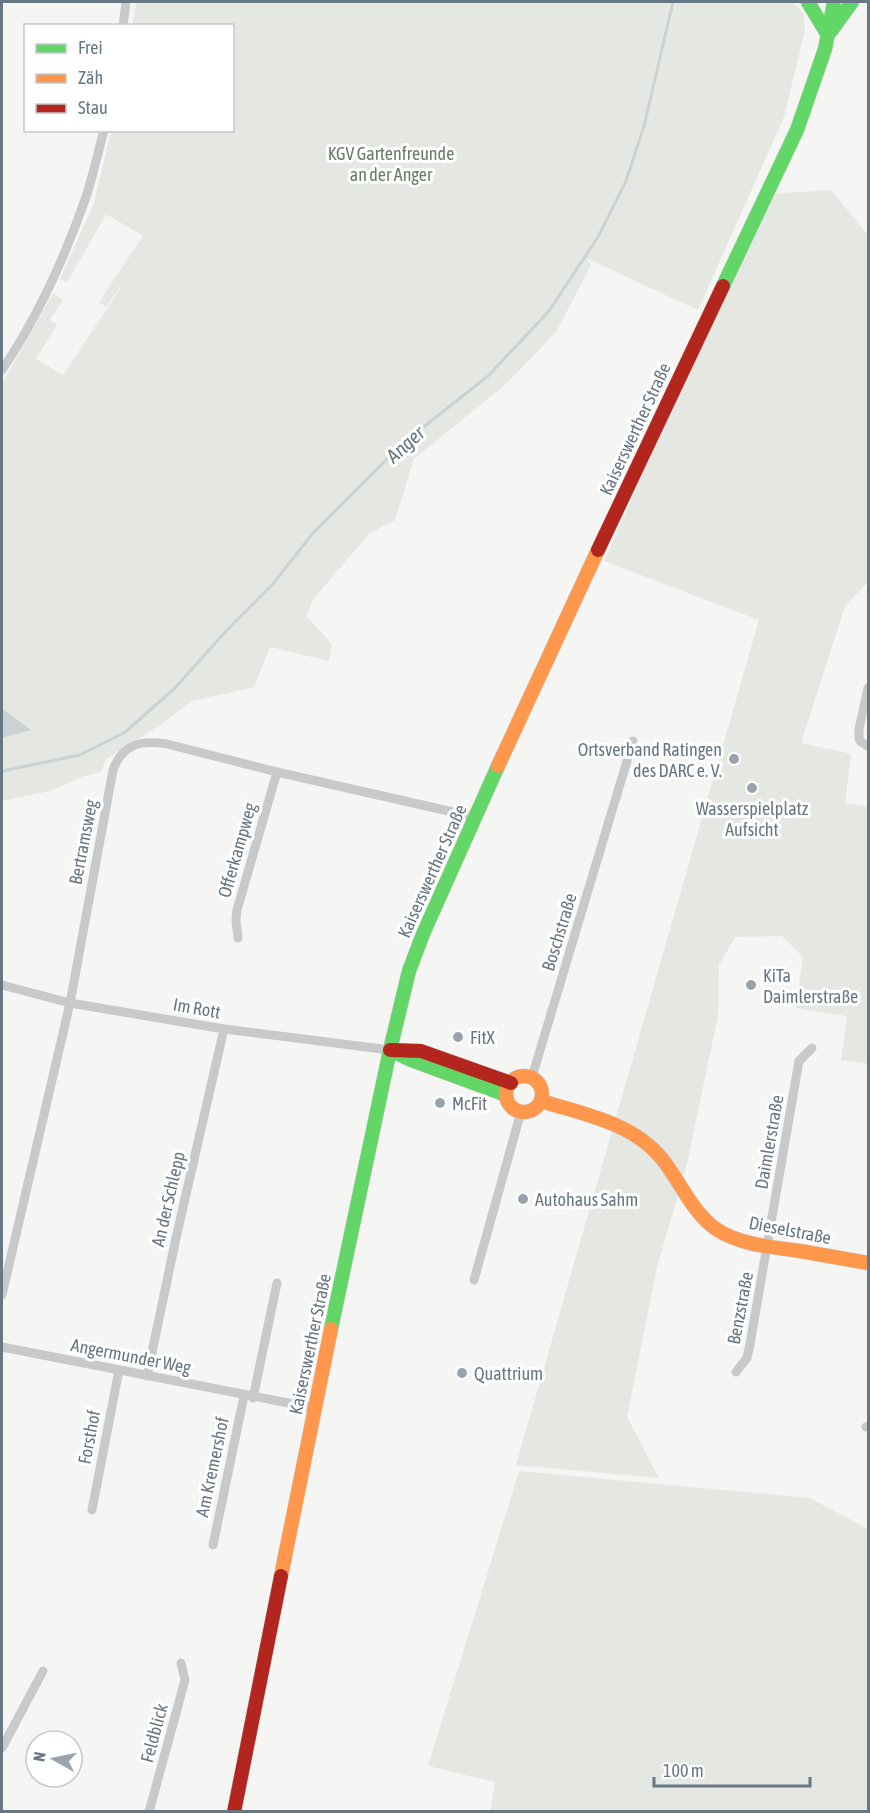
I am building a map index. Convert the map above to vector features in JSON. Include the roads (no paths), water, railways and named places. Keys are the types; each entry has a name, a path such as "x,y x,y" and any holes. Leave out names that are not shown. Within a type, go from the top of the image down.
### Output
{"main road":[{"path":"808,2 828,35 852,2"},
{"name":"Kaiserswerther Straße","path":"234,1812 314,1408 409,971 423,934 600,545 797,130 828,35 834,2"},
{"path":"390,1050 421,1051 508,1089"},
{"path":"520,1076 532,1077 541,1086 541,1101 533,1110 521,1112 510,1106 508,1089 520,1076"},
{"name":"Dieselstraße","path":"541,1101 621,1128 648,1144 663,1160 694,1208 708,1222 730,1236 768,1246 868,1263"}],"street":[{"path":"123,24 126,2"},
{"path":"2,370 35,314 69,240 86,196 103,132"},
{"path":"868,688 858,735 861,742 868,746"},
{"name":"Boschstraße","path":"532,1077 633,741"},
{"name":"Bertramsweg","path":"2,1295 70,1003 110,783 117,758 140,743 168,744 277,772 476,817"},
{"name":"Offerkampweg","path":"238,938 237,910 277,772"},
{"name":"Im Rott","path":"2,985 70,1003 224,1029 390,1050"},
{"name":"An der Schlepp","path":"147,1376 224,1029"},
{"name":"Daimlerstraße","path":"768,1246 799,1061 812,1048"},
{"path":"474,1280 521,1112"},
{"name":"Benzstraße","path":"736,1372 747,1358 768,1246"},
{"path":"248,1397 277,1283"},
{"name":"Angermunder Weg","path":"2,1347 248,1397 314,1408"},
{"name":"Forsthof","path":"92,1510 118,1370"},
{"name":"Am Kremershof","path":"213,1545 248,1397"},
{"name":"Feldblick","path":"149,1812 184,1680 181,1663"},
{"path":"2,1748 44,1671"}],"waterway":[{"name":"Anger","path":"2,771 80,755 124,733 174,689 228,629 273,584 313,533 402,444 488,376 549,311 598,237 626,181 644,126 673,2"}],"place":[{"name":"Ortsverband Ratingen des DARC e. V.","path":"734,759"},
{"name":"Wasserspielplatz Aufsicht","path":"752,788"},
{"name":"KiTa Daimlerstraße","path":"751,985"},
{"name":"FitX","path":"458,1037"},
{"name":"McFit","path":"440,1103"},
{"name":"Autohaus Sahm","path":"523,1199"},
{"name":"Quattrium","path":"462,1373"}],"park label":[{"name":"KGV Gartenfreunde an der Anger","path":"391,163"}]}
